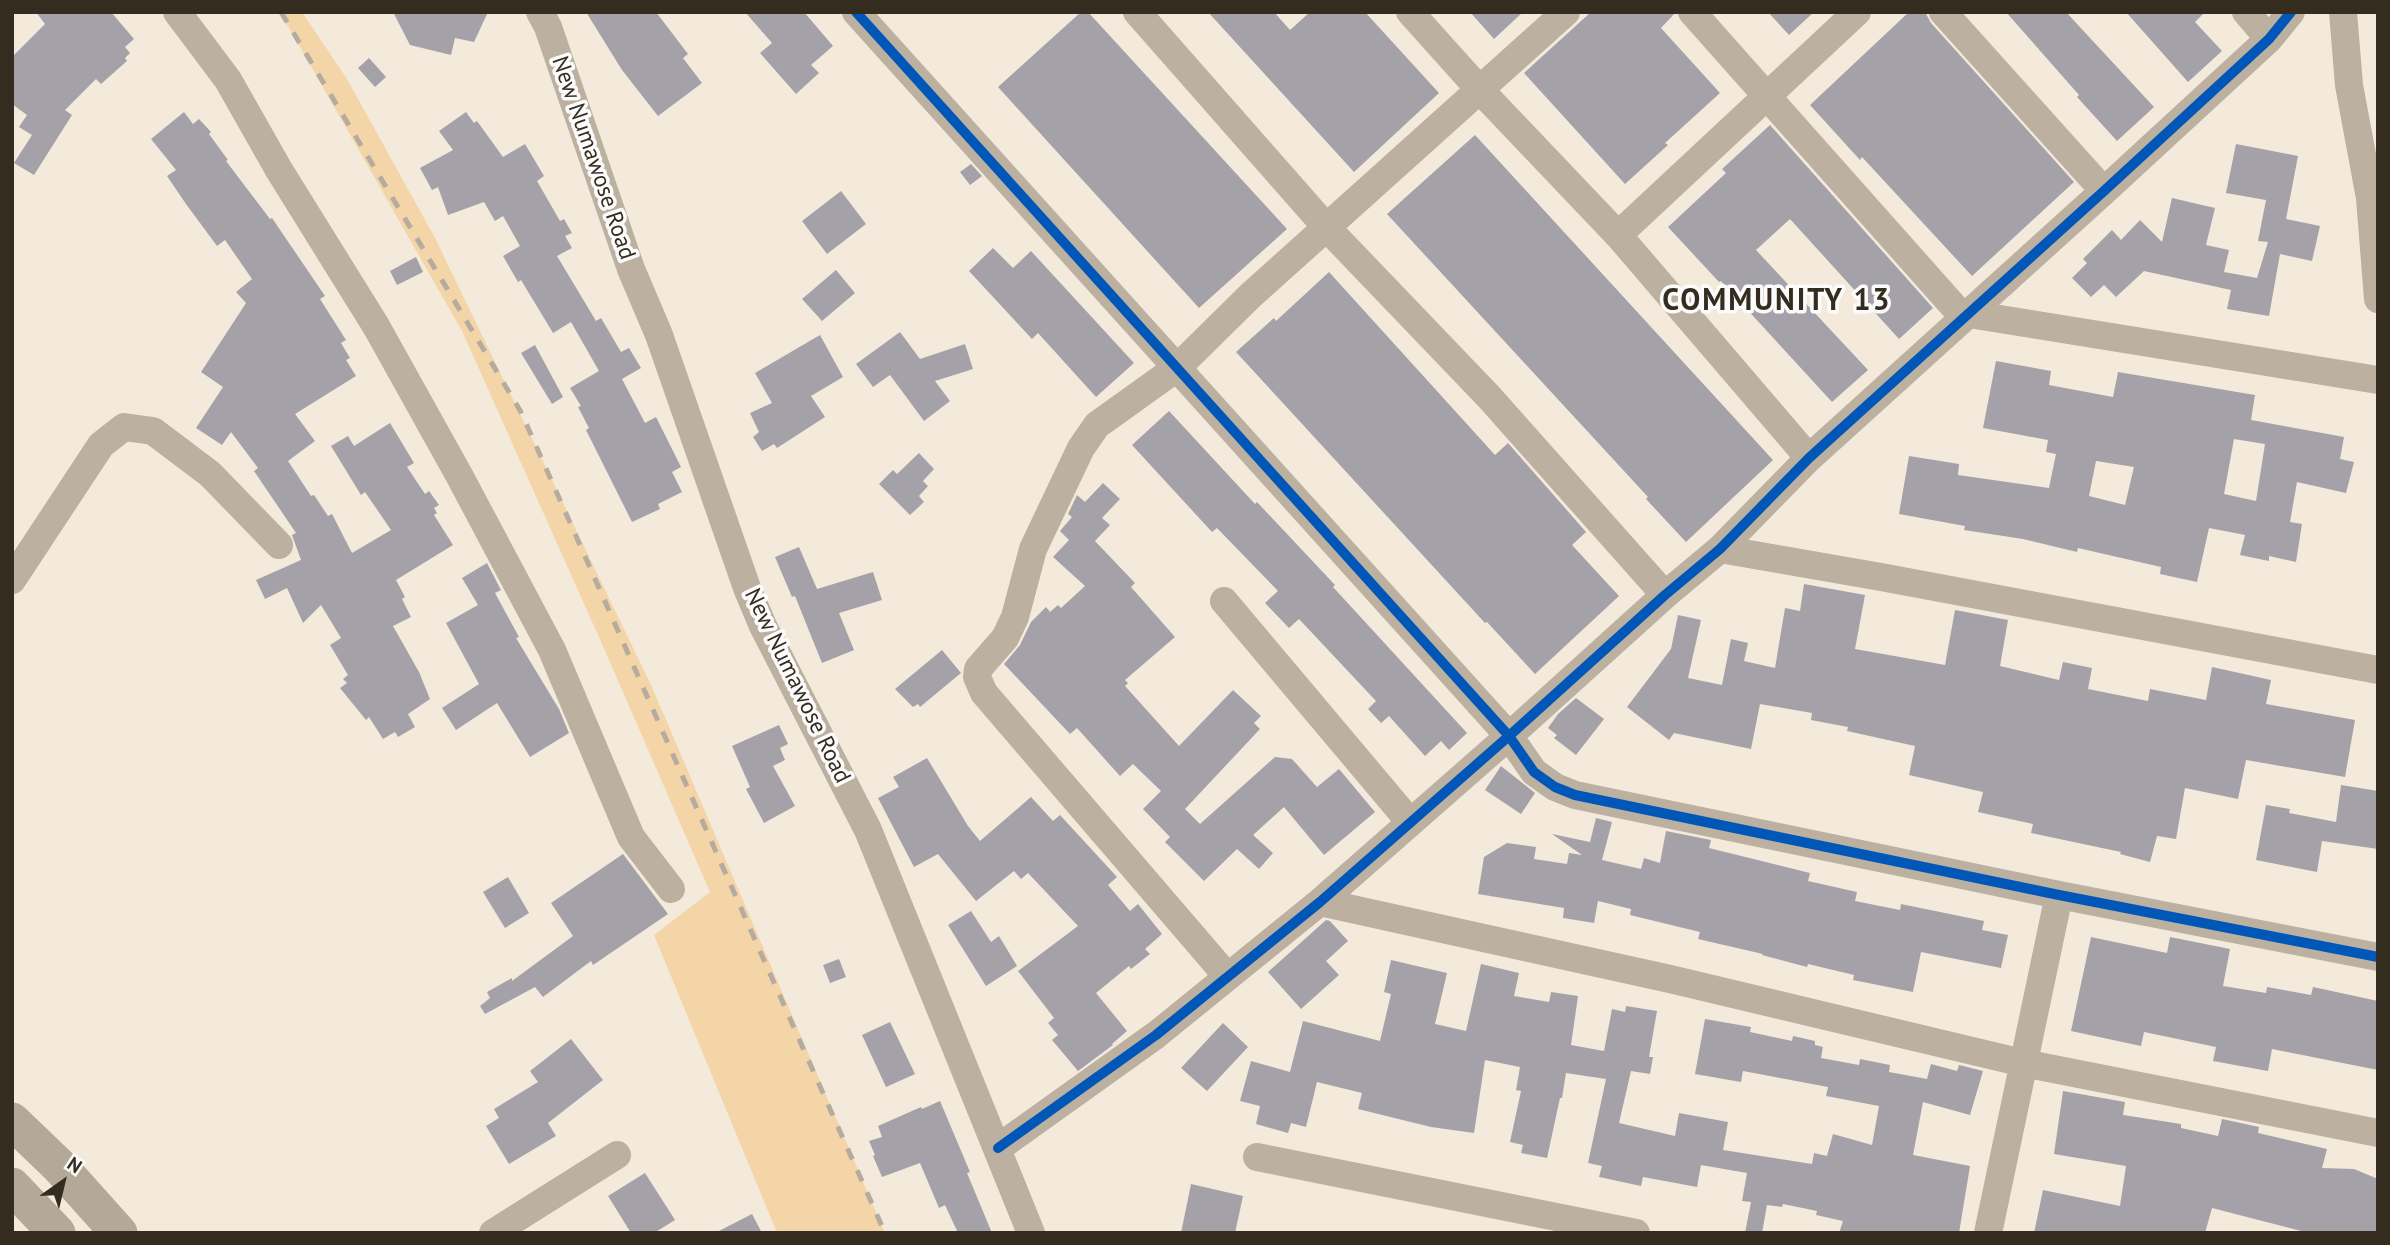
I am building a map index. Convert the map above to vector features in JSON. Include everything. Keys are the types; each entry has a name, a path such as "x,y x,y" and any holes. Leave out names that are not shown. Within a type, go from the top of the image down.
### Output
{"main road":[{"path":"12,1121 59,1166 119,1233"},
{"path":"12,1186 57,1233"}],"street":[{"path":"177,12 228,80 279,170 376,326 552,650 631,837 671,889"},
{"name":"New Numawose Road","path":"540,12 548,27 631,269 659,335 747,588 763,626 868,830 1031,1233"},
{"path":"856,12 1509,736 1534,772 1555,787 1576,795 2059,895 2378,957"},
{"path":"1137,12 1327,228 1490,398 1665,596"},
{"path":"1410,12 1618,235 1810,458"},
{"path":"1227,976 984,693 977,677 981,663 1005,638 1015,617 1033,550 1081,448 1097,425 1178,367 1250,296 1566,12"},
{"path":"1692,12 1966,316 2378,380"},
{"path":"1618,235 1857,12"},
{"path":"1943,12 2104,191"},
{"path":"2246,12 2269,39"},
{"path":"998,1148 1156,1035 1320,902 1509,736 1720,549 1810,458 2269,39 2291,12"},
{"path":"2343,12 2349,85 2374,199 2378,299"},
{"path":"12,580 100,444 124,427 153,431 210,474 279,545"},
{"path":"1720,549 1881,576 2378,670"},
{"path":"1224,601 1410,822"},
{"path":"1988,1233 2059,895"},
{"path":"1320,902 1670,979 2023,1063 2378,1133"},
{"path":"493,1233 617,1155"},
{"path":"1257,1157 1636,1233"}],"shaded area":[{"path":"277,12 302,12 347,79 435,238 652,687 885,1233 777,1233 654,935 710,892 462,331 288,26"}],"building":[{"path":"36,12 111,12 134,39 125,47 130,53 125,58 127,61 101,84 96,79 65,110 72,115 34,175 14,163 32,135 19,127 27,115 12,104 12,57 45,24"},
{"path":"393,12 488,12 474,42 455,38 451,55 410,45"},
{"path":"586,12 656,12 688,54 683,58 702,83 658,116 622,70"},
{"path":"745,12 804,12 833,46 811,65 819,73 796,94 760,53 772,43"},
{"path":"1081,12 1088,12 1287,229 1199,308 998,87"},
{"path":"1208,12 1274,12 1290,30 1310,12 1365,12 1439,93 1354,172"},
{"path":"1470,12 1523,12 1494,39"},
{"path":"1591,12 1676,12 1661,28 1720,93 1625,184 1524,73"},
{"path":"1768,12 1814,12 1789,35"},
{"path":"1909,12 1925,12 1931,23 2074,182 1972,276 1810,105"},
{"path":"2006,12 2066,12 2154,107 2117,141"},
{"path":"2126,12 2205,12 2195,22 2222,51 2188,82"},
{"path":"369,58 386,77 375,87 358,68"},
{"path":"184,112 193,124 199,119 211,132 209,134 228,160 226,161 270,219 272,218 325,296 320,299 346,340 341,343 350,358 346,360 356,376 295,414 315,441 288,461 311,496 314,495 328,516 332,514 352,553 391,530 365,492 361,495 331,446 348,436 354,446 390,423 414,463 407,467 425,494 429,491 439,505 434,508 437,513 434,515 453,545 396,580 411,617 393,626 419,672 430,699 408,714 415,727 398,737 395,732 383,739 369,717 366,720 340,688 347,683 343,679 348,675 330,645 341,638 321,605 303,623 287,588 265,599 256,580 301,560 292,535 296,533 254,471 258,468 231,432 222,445 196,428 223,387 201,372 246,303 236,292 252,279 225,240 217,246 186,204 167,176 176,170 151,139"},
{"path":"466,112 474,123 477,121 503,157 525,144 544,176 537,181 560,221 564,219 572,233 565,236 572,248 557,256 596,321 601,318 621,352 629,348 641,368 622,379 645,423 656,417 681,467 672,472 682,492 658,504 660,509 632,522 586,430 589,428 578,407 581,406 570,388 599,371 571,322 553,333 521,280 518,282 503,256 520,246 503,216 495,221 484,202 448,215 438,187 432,190 420,168 453,150 439,131"},
{"path":"1770,125 1933,308 1899,339 1790,219 1756,250 1868,370 1832,402 1668,227 1726,173 1722,169"},
{"path":"1475,135 1773,460 1686,542 1646,499 1648,497 1387,214"},
{"path":"2236,144 2298,156 2286,219 2320,226 2312,261 2280,254 2269,316 2227,309 2231,290 2144,271 2116,297 2104,285 2091,297 2072,278 2087,263 2083,259 2112,230 2121,240 2140,220 2162,242 2172,198 2215,208 2206,245 2229,250 2224,272 2257,278 2268,242 2258,241 2266,200 2226,193"},
{"path":"971,164 982,176 970,185 960,172"},
{"path":"841,191 866,224 827,254 802,221"},
{"path":"993,248 1013,268 1031,251 1134,363 1096,397 1038,333 1032,339 969,271"},
{"path":"416,257 423,272 397,285 390,271"},
{"path":"836,270 855,293 822,321 802,299"},
{"path":"1329,272 1495,455 1508,443 1586,532 1572,545 1619,596 1535,674 1236,352 1274,318 1276,321"},
{"path":"900,332 920,359 965,344 973,369 935,381 950,401 924,421 890,375 873,387 856,364"},
{"path":"820,335 843,377 811,396 825,417 777,448 774,444 762,451 753,437 759,432 750,413 772,403 755,373"},
{"path":"535,345 563,397 552,404 521,353"},
{"path":"1996,361 2051,371 2049,385 2113,397 2118,372 2255,395 2251,420 2344,437 2340,459 2354,462 2346,493 2297,482 2290,522 2302,524 2296,562 2269,556 2269,561 2240,555 2245,535 2209,528 2197,582 2160,574 2161,567 2078,548 2077,552 1899,514 1909,456 1959,464 1958,475 2049,488 2056,454 2046,452 2048,440 1983,428","holes":["2234,439 2265,444 2256,501 2224,494","2096,461 2134,467 2125,505 2089,496"]},
{"path":"1169,411 1335,585 1333,587 1467,733 1449,750 1441,741 1425,756 1389,716 1381,723 1368,709 1376,701 1299,619 1289,628 1265,603 1278,591 1217,528 1212,532 1132,445"},
{"path":"919,453 934,469 923,481 928,486 919,496 924,502 910,515 879,484 893,470 897,474"},
{"path":"1103,483 1120,499 1102,518 1110,525 1095,541 1135,583 1131,587 1175,637 1125,680 1128,683 1125,686 1179,746 1233,690 1261,716 1254,723 1260,729 1185,809 1200,824 1275,757 1292,759 1317,787 1339,769 1375,812 1324,855 1284,807 1253,835 1273,853 1259,869 1237,849 1204,881 1165,842 1170,837 1143,809 1161,791 1133,764 1120,776 1077,728 1070,734 1004,664 1020,645 1031,622 1046,607 1050,612 1058,605 1061,608 1085,586 1053,557 1069,540 1060,531 1072,517 1068,514 1077,495 1085,502"},
{"path":"799,547 817,589 873,572 882,600 839,613 854,650 822,663 795,596 792,597 775,557"},
{"path":"487,563 501,590 495,593 519,637 516,638 559,709 569,733 530,757 497,703 456,730 442,708 479,684 446,623 478,605 462,578"},
{"path":"1804,584 1865,595 1855,649 1945,665 1955,610 2008,620 2000,666 2059,680 2063,662 2092,668 2088,689 2148,701 2150,689 2206,700 2212,667 2271,680 2266,704 2355,720 2345,777 2246,760 2238,799 2185,788 2176,839 2157,836 2150,862 2120,854 2121,852 2031,833 2033,824 1978,812 1983,792 1909,775 1915,746 1847,731 1848,727 1811,720 1812,713 1760,704 1751,749 1674,733 1669,740 1627,707 1671,649 1678,615 1701,620 1688,678 1722,685 1731,639 1748,643 1744,661 1775,668 1785,608 1800,611"},
{"path":"942,650 961,673 920,707 918,704 913,707 895,689"},
{"path":"1576,698 1604,719 1576,755 1554,738 1557,735 1548,728 1558,714"},
{"path":"779,725 788,744 780,748 785,760 773,766 795,806 764,823 746,789 750,787 732,746"},
{"path":"927,758 980,841 1031,797 1053,821 1060,815 1117,877 1108,885 1130,911 1138,904 1162,934 1145,949 1150,954 1131,969 1129,966 1096,993 1127,1031 1078,1071 1052,1040 1058,1035 1048,1023 1054,1018 1018,971 1078,926 1028,873 1021,879 1014,871 976,901 938,854 914,867 878,798 899,787 893,777"},
{"path":"1501,766 1535,793 1521,814 1485,790"},
{"path":"2341,785 2378,791 2378,849 2322,841 2317,872 2256,860 2266,805 2290,809 2289,813 2336,822"},
{"path":"1596,818 1612,822 1602,860 1641,869 1644,858 1660,863 1666,831 1711,840 1709,848 1810,873 1808,881 1857,892 1855,901 1900,910 1901,904 1984,921 1982,930 2008,935 2001,968 1921,952 1913,992 1853,980 1854,975 1808,964 1807,967 1698,939 1700,932 1630,915 1631,909 1598,901 1594,923 1563,918 1564,908 1478,894 1484,857 1507,843 1536,847 1534,859 1567,864 1569,853 1582,855 1552,834 1590,842"},
{"path":"623,854 668,914 593,965 591,961 543,997 535,987 485,1014 480,1006 490,998 487,992 512,978 512,981 573,936 551,903"},
{"path":"508,877 529,913 505,928 483,892"},
{"path":"971,911 991,942 999,936 1017,966 986,986 948,925"},
{"path":"1326,920 1348,941 1326,961 1339,975 1301,1009 1268,972"},
{"path":"2091,937 2167,953 2170,937 2230,949 2223,986 2266,993 2267,987 2311,995 2313,987 2378,1001 2378,1070 2272,1049 2268,1071 2213,1061 2216,1047 2144,1032 2141,1046 2071,1031"},
{"path":"839,959 846,977 830,983 823,965"},
{"path":"1391,960 1447,973 1435,1024 1466,1031 1481,964 1519,973 1514,996 1549,1002 1551,992 1578,996 1571,1045 1604,1051 1612,1009 1625,1012 1626,1006 1657,1011 1649,1057 1653,1057 1650,1074 1631,1071 1619,1123 1675,1136 1679,1113 1728,1122 1723,1150 1812,1164 1814,1153 1827,1156 1833,1134 1872,1145 1879,1106 1826,1096 1828,1087 1743,1071 1741,1082 1695,1074 1705,1019 1751,1027 1750,1032 1792,1041 1793,1036 1815,1041 1815,1045 1823,1047 1821,1058 1859,1065 1860,1059 1890,1065 1889,1072 1927,1079 1931,1064 1957,1071 1959,1065 1983,1071 1970,1115 1923,1102 1913,1155 1970,1166 1959,1233 1839,1233 1843,1221 1816,1215 1817,1211 1783,1204 1782,1207 1767,1205 1762,1233 1745,1233 1751,1202 1742,1201 1747,1173 1701,1165 1697,1187 1643,1177 1641,1186 1599,1177 1602,1166 1588,1163 1606,1079 1566,1073 1547,1158 1521,1153 1523,1145 1510,1142 1521,1091 1516,1090 1520,1067 1485,1060 1474,1133 1431,1127 1358,1109 1362,1093 1317,1082 1306,1127 1291,1123 1288,1133 1256,1124 1260,1106 1240,1101 1251,1061 1290,1072 1303,1021 1380,1041 1391,994 1384,992"},
{"path":"890,1022 915,1074 886,1087 862,1035"},
{"path":"1223,1023 1248,1047 1207,1091 1181,1068"},
{"path":"571,1039 603,1080 548,1123 556,1136 509,1164 486,1126 499,1118 494,1109 538,1082 530,1071"},
{"path":"2063,1091 2125,1102 2123,1115 2181,1124 2181,1128 2218,1136 2222,1119 2259,1127 2258,1133 2327,1149 2322,1168 2354,1169 2378,1179 2378,1233 2309,1233 2212,1208 2205,1233 2034,1233 2043,1190 2120,1206 2126,1166 2054,1154"},
{"path":"940,1101 992,1233 958,1233 945,1205 939,1208 920,1163 882,1177 873,1156 875,1155 869,1141 882,1137 878,1126"},
{"path":"645,1173 675,1220 654,1233 631,1233 608,1196"},
{"path":"1191,1184 1243,1196 1235,1233 1181,1233"},
{"path":"752,1214 762,1233 715,1233"}],"railway":[{"path":"281,12 521,412 885,1233"}],"cycle path":[{"path":"856,12 1509,736 1534,772 1555,787 1575,795 2059,895 2378,957"},
{"path":"998,1148 1156,1035 1320,902 1509,736 1720,549 1809,458 2269,39 2291,12"}],"district":[{"name":"COMMUNITY 13","path":"1777,301"}]}
